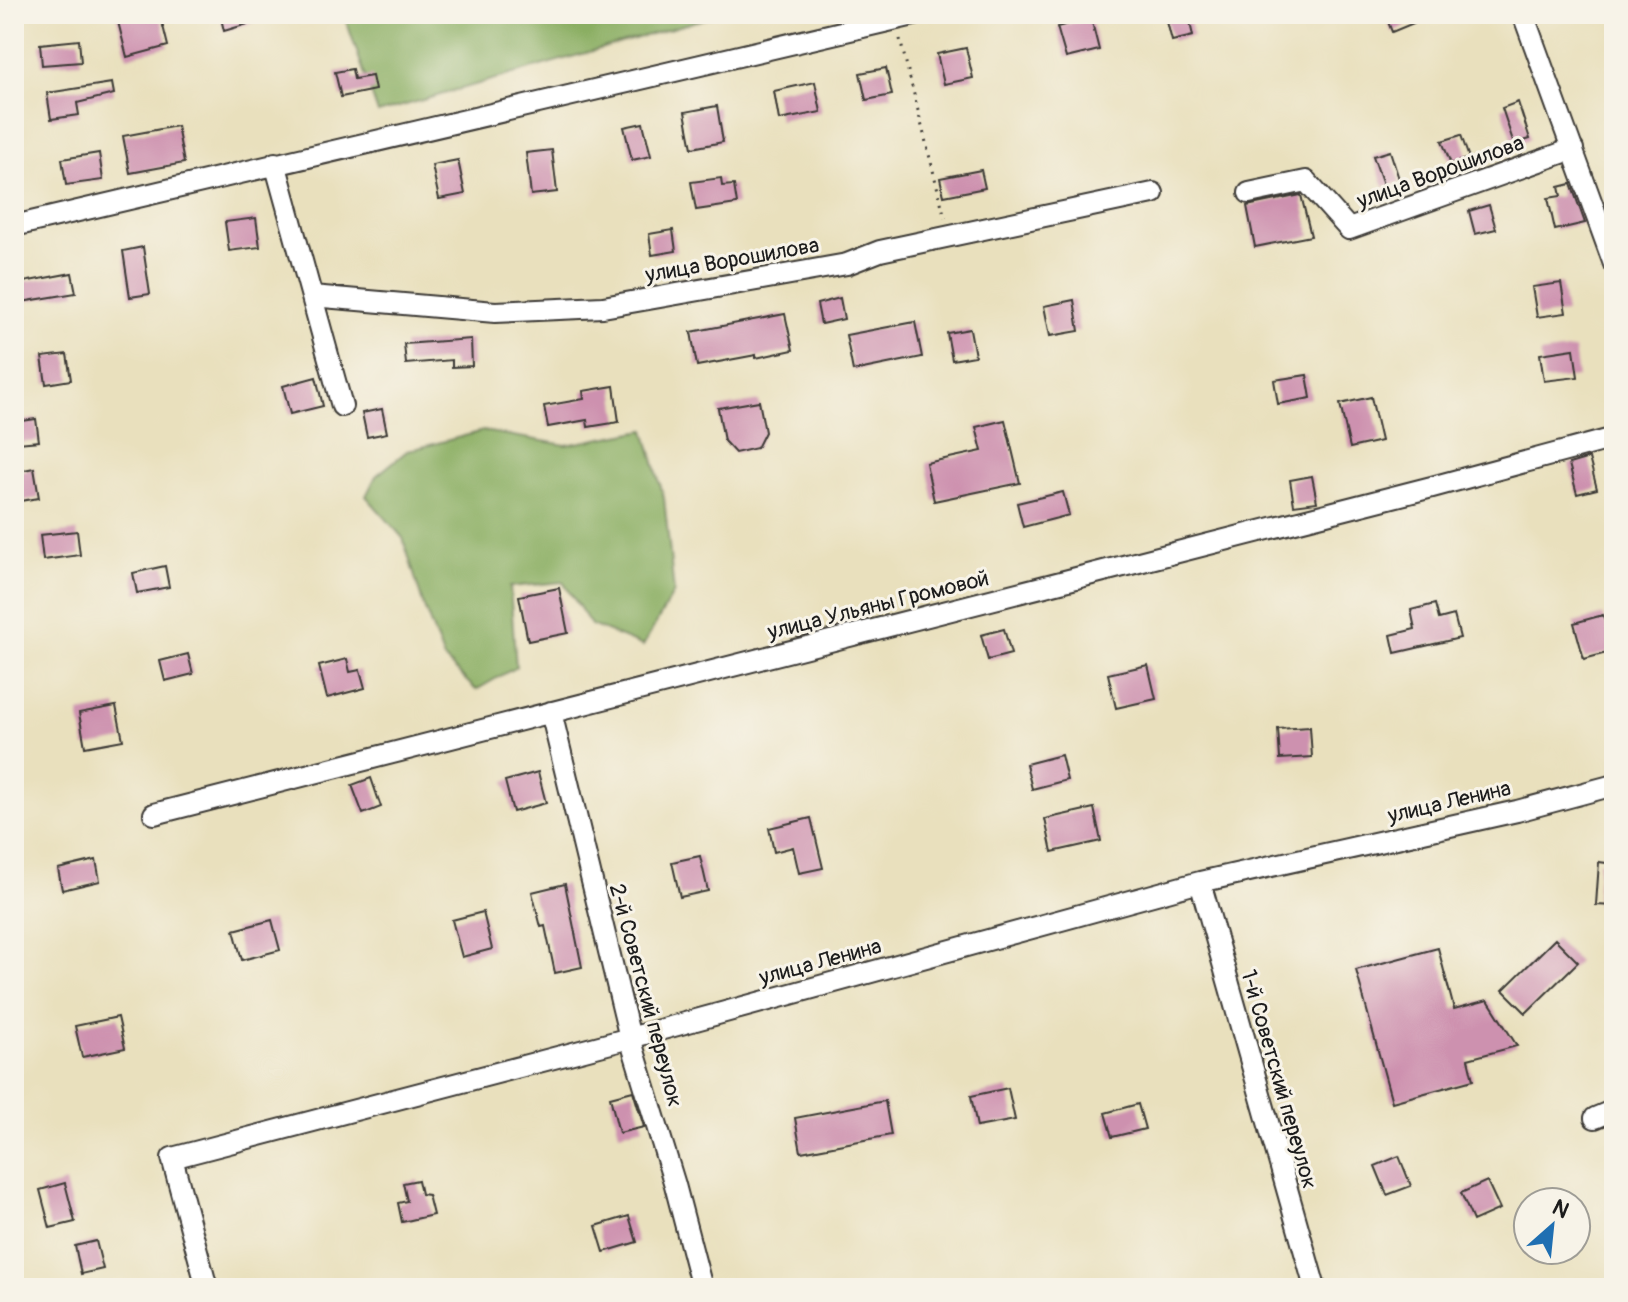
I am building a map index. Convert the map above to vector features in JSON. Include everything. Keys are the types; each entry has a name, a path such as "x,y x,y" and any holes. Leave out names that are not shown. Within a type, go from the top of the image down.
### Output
{"street":[{"path":"14,226 918,14"},
{"path":"1523,14 1573,149 1609,227 1614,264"},
{"name":"улица Ворошилова","path":"1249,193 1306,181 1349,229 1573,149"},
{"path":"275,163 342,406"},
{"name":"улица Ворошилова","path":"312,296 495,312 603,307 847,264 880,251 1153,193"},
{"name":"улица Ульяны Громовой","path":"154,814 1614,438"},
{"name":"2-й Советский переулок","path":"551,712 630,1038 675,1185 702,1288"},
{"name":"улица Ленина","path":"207,1288 172,1158 630,1038 1200,882 1517,811 1614,785"},
{"name":"1-й Советский переулок","path":"1200,882 1315,1288"}],"path":[{"path":"895,19 949,236"}],"green space":[{"path":"344,14 721,14 378,113"},
{"path":"645,430 664,498 674,592 643,646 591,625 563,582 510,587 516,667 476,690 444,659 403,538 366,496 376,476 407,451 483,431 566,445"}],"building":[{"path":"116,14 160,14 168,46 127,57"},
{"path":"220,14 268,14 268,18 224,31"},
{"path":"1165,14 1188,14 1193,36 1172,41"},
{"path":"1385,14 1435,14 1392,32"},
{"path":"1091,18 1099,50 1066,58 1057,27"},
{"path":"79,40 81,62 42,65 40,44"},
{"path":"966,48 973,78 944,84 937,54"},
{"path":"886,68 892,95 866,100 860,73"},
{"path":"352,69 354,79 372,76 375,90 341,97 335,72"},
{"path":"815,82 821,112 779,120 774,91"},
{"path":"112,83 114,94 77,103 79,115 51,119 47,93"},
{"path":"1518,102 1530,139 1514,144 1502,108"},
{"path":"717,106 723,142 692,148 685,112"},
{"path":"643,123 651,156 632,160 624,127"},
{"path":"177,126 184,163 130,173 123,136"},
{"path":"1461,135 1469,158 1451,164 1442,141"},
{"path":"552,150 557,192 531,195 526,153"},
{"path":"1390,151 1400,182 1384,187 1373,156"},
{"path":"99,153 103,180 66,185 62,159"},
{"path":"458,160 465,194 439,199 432,165"},
{"path":"981,170 985,188 944,196 940,178"},
{"path":"721,178 722,186 734,185 737,204 696,210 691,182"},
{"path":"1571,184 1585,223 1555,230 1548,198 1561,196 1559,187"},
{"path":"1301,195 1311,236 1255,247 1247,206"},
{"path":"1489,205 1496,229 1475,234 1469,211"},
{"path":"256,218 260,247 229,251 225,222"},
{"path":"673,230 676,251 652,255 649,234"},
{"path":"143,247 150,294 130,297 123,251"},
{"path":"72,273 76,293 21,302 18,283"},
{"path":"1561,283 1566,313 1537,317 1532,287"},
{"path":"840,298 844,319 821,324 817,304"},
{"path":"1074,300 1079,331 1050,336 1044,306"},
{"path":"785,314 793,350 697,366 691,332"},
{"path":"915,322 922,357 853,371 846,335"},
{"path":"970,329 975,356 952,360 947,333"},
{"path":"471,339 472,366 452,367 452,360 406,364 404,344"},
{"path":"1574,349 1578,377 1544,381 1540,354"},
{"path":"67,354 71,380 46,384 42,357"},
{"path":"1307,375 1311,398 1278,404 1274,380"},
{"path":"316,377 323,406 290,414 283,386"},
{"path":"614,386 619,422 588,427 587,420 548,427 544,406 584,399 583,391"},
{"path":"1371,397 1381,441 1350,448 1340,404"},
{"path":"759,401 765,432 757,448 735,453 724,441 718,408"},
{"path":"382,409 387,433 367,437 362,413"},
{"path":"36,419 39,441 18,443 15,422"},
{"path":"1005,420 1020,483 934,501 926,463 982,451 976,427"},
{"path":"1589,458 1597,489 1577,494 1569,464"},
{"path":"34,468 39,498 14,502 14,472"},
{"path":"1312,476 1317,502 1294,505 1290,480"},
{"path":"1063,492 1069,515 1023,527 1017,503"},
{"path":"77,531 80,555 43,560 40,535"},
{"path":"165,566 169,587 137,593 133,573"},
{"path":"559,588 568,633 528,641 519,596"},
{"path":"1435,604 1439,619 1454,615 1460,638 1395,653 1391,635 1415,629 1411,610"},
{"path":"1603,615 1614,651 1584,659 1574,623"},
{"path":"1004,629 1011,654 988,660 981,635"},
{"path":"188,654 193,674 165,681 160,661"},
{"path":"347,659 350,672 360,670 365,688 327,698 319,666"},
{"path":"1148,665 1156,699 1116,708 1108,674"},
{"path":"116,706 123,740 85,747 79,713"},
{"path":"1310,727 1312,757 1280,759 1278,729"},
{"path":"1061,755 1067,780 1032,789 1026,764"},
{"path":"538,772 546,803 513,812 505,781"},
{"path":"371,778 381,807 363,814 352,785"},
{"path":"1094,808 1101,841 1052,852 1045,819"},
{"path":"811,818 823,868 799,873 793,847 774,852 769,828"},
{"path":"700,856 708,891 680,897 672,862"},
{"path":"96,860 100,881 62,890 58,869"},
{"path":"1599,862 1614,864 1614,906 1596,905"},
{"path":"565,884 582,967 555,973 545,926 541,927 532,892"},
{"path":"483,912 492,949 462,957 452,920"},
{"path":"272,920 280,950 242,960 234,930"},
{"path":"1555,939 1578,962 1526,1013 1503,990"},
{"path":"1438,948 1454,1009 1488,1000 1517,1046 1468,1059 1473,1080 1392,1102 1356,970"},
{"path":"118,1017 125,1048 82,1057 75,1026"},
{"path":"1008,1088 1015,1120 977,1127 971,1096"},
{"path":"633,1091 644,1127 619,1133 610,1097"},
{"path":"885,1101 891,1135 801,1152 795,1118"},
{"path":"1138,1104 1145,1129 1112,1137 1105,1113"},
{"path":"1399,1156 1411,1186 1387,1195 1375,1166"},
{"path":"418,1180 421,1194 428,1195 433,1215 402,1222 398,1203 407,1201 403,1183"},
{"path":"1487,1181 1500,1209 1473,1221 1461,1193"},
{"path":"65,1183 75,1222 50,1228 40,1190"},
{"path":"629,1216 637,1242 604,1252 596,1226"},
{"path":"96,1241 103,1269 81,1274 75,1246"}]}
